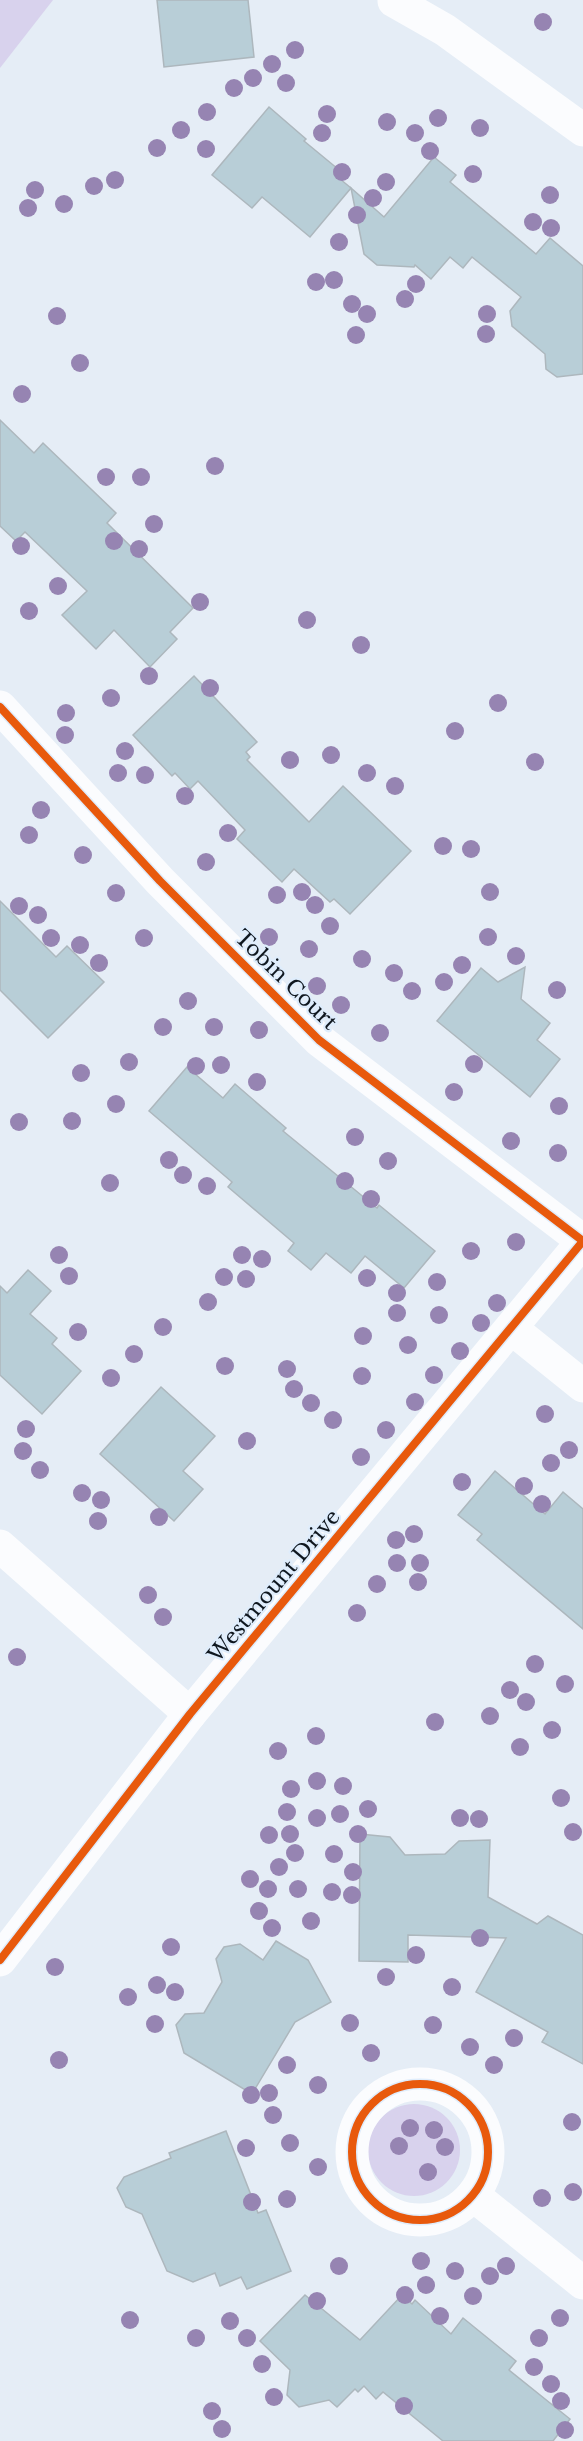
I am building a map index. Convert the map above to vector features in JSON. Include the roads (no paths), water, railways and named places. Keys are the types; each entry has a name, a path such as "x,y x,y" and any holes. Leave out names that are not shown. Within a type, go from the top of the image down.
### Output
{"street":[{"path":"394,1 445,30 583,130"},
{"name":"Tobin Court","path":"0,707 160,881 319,1040 583,1241"},
{"name":"Westmount Drive","path":"0,1960 190,1714 583,1241"},
{"path":"511,1328 583,1386"},
{"path":"0,1546 190,1714"},
{"path":"418,2084 440,2087 460,2096 476,2112 485,2132 488,2154 484,2176 473,2195 456,2210 435,2219 412,2220 390,2213 381,2207 372,2200 358,2181 352,2159 354,2136 362,2115 378,2098 397,2088 418,2084"},
{"path":"473,2195 583,2283"}]}
